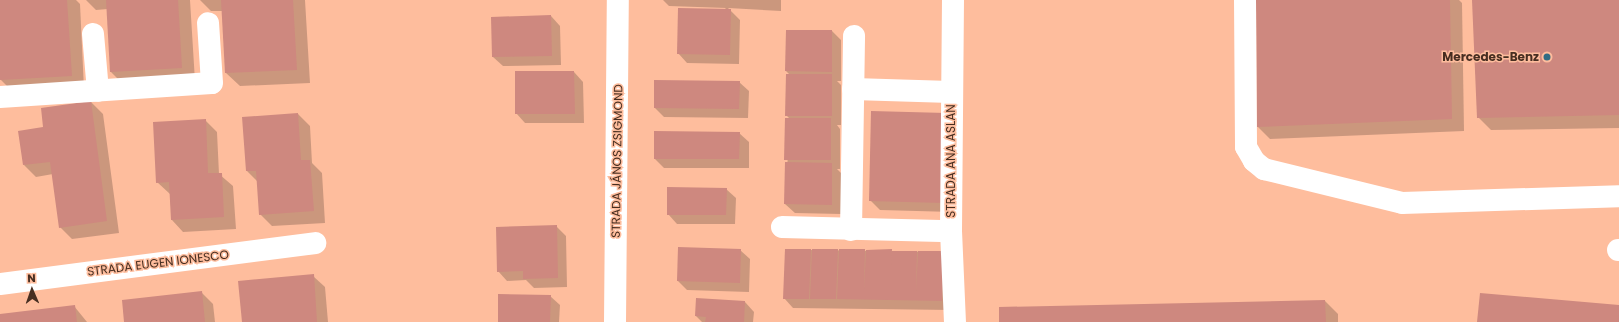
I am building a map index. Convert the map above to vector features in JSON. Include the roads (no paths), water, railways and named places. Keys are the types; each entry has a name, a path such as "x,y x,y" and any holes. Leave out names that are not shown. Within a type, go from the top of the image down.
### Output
{"street":[{"name":"STRADA JÁNOS ZSIGMOND","path":"615,322 618,0"},
{"name":"STRADA ANA ASLAN","path":"953,0 951,92 951,231 955,322"},
{"path":"1245,0 1246,147 1254,161 1264,169 1402,203 1619,196"},
{"path":"0,97 212,83 208,23"},
{"path":"93,34 98,90"},
{"path":"851,230 854,36"},
{"path":"852,88 951,92"},
{"path":"782,227 851,230 951,231"},
{"name":"STRADA EUGEN IONESCO","path":"0,284 315,243"}],"place":[{"name":"Mercedes-Benz","path":"1547,57"}]}
